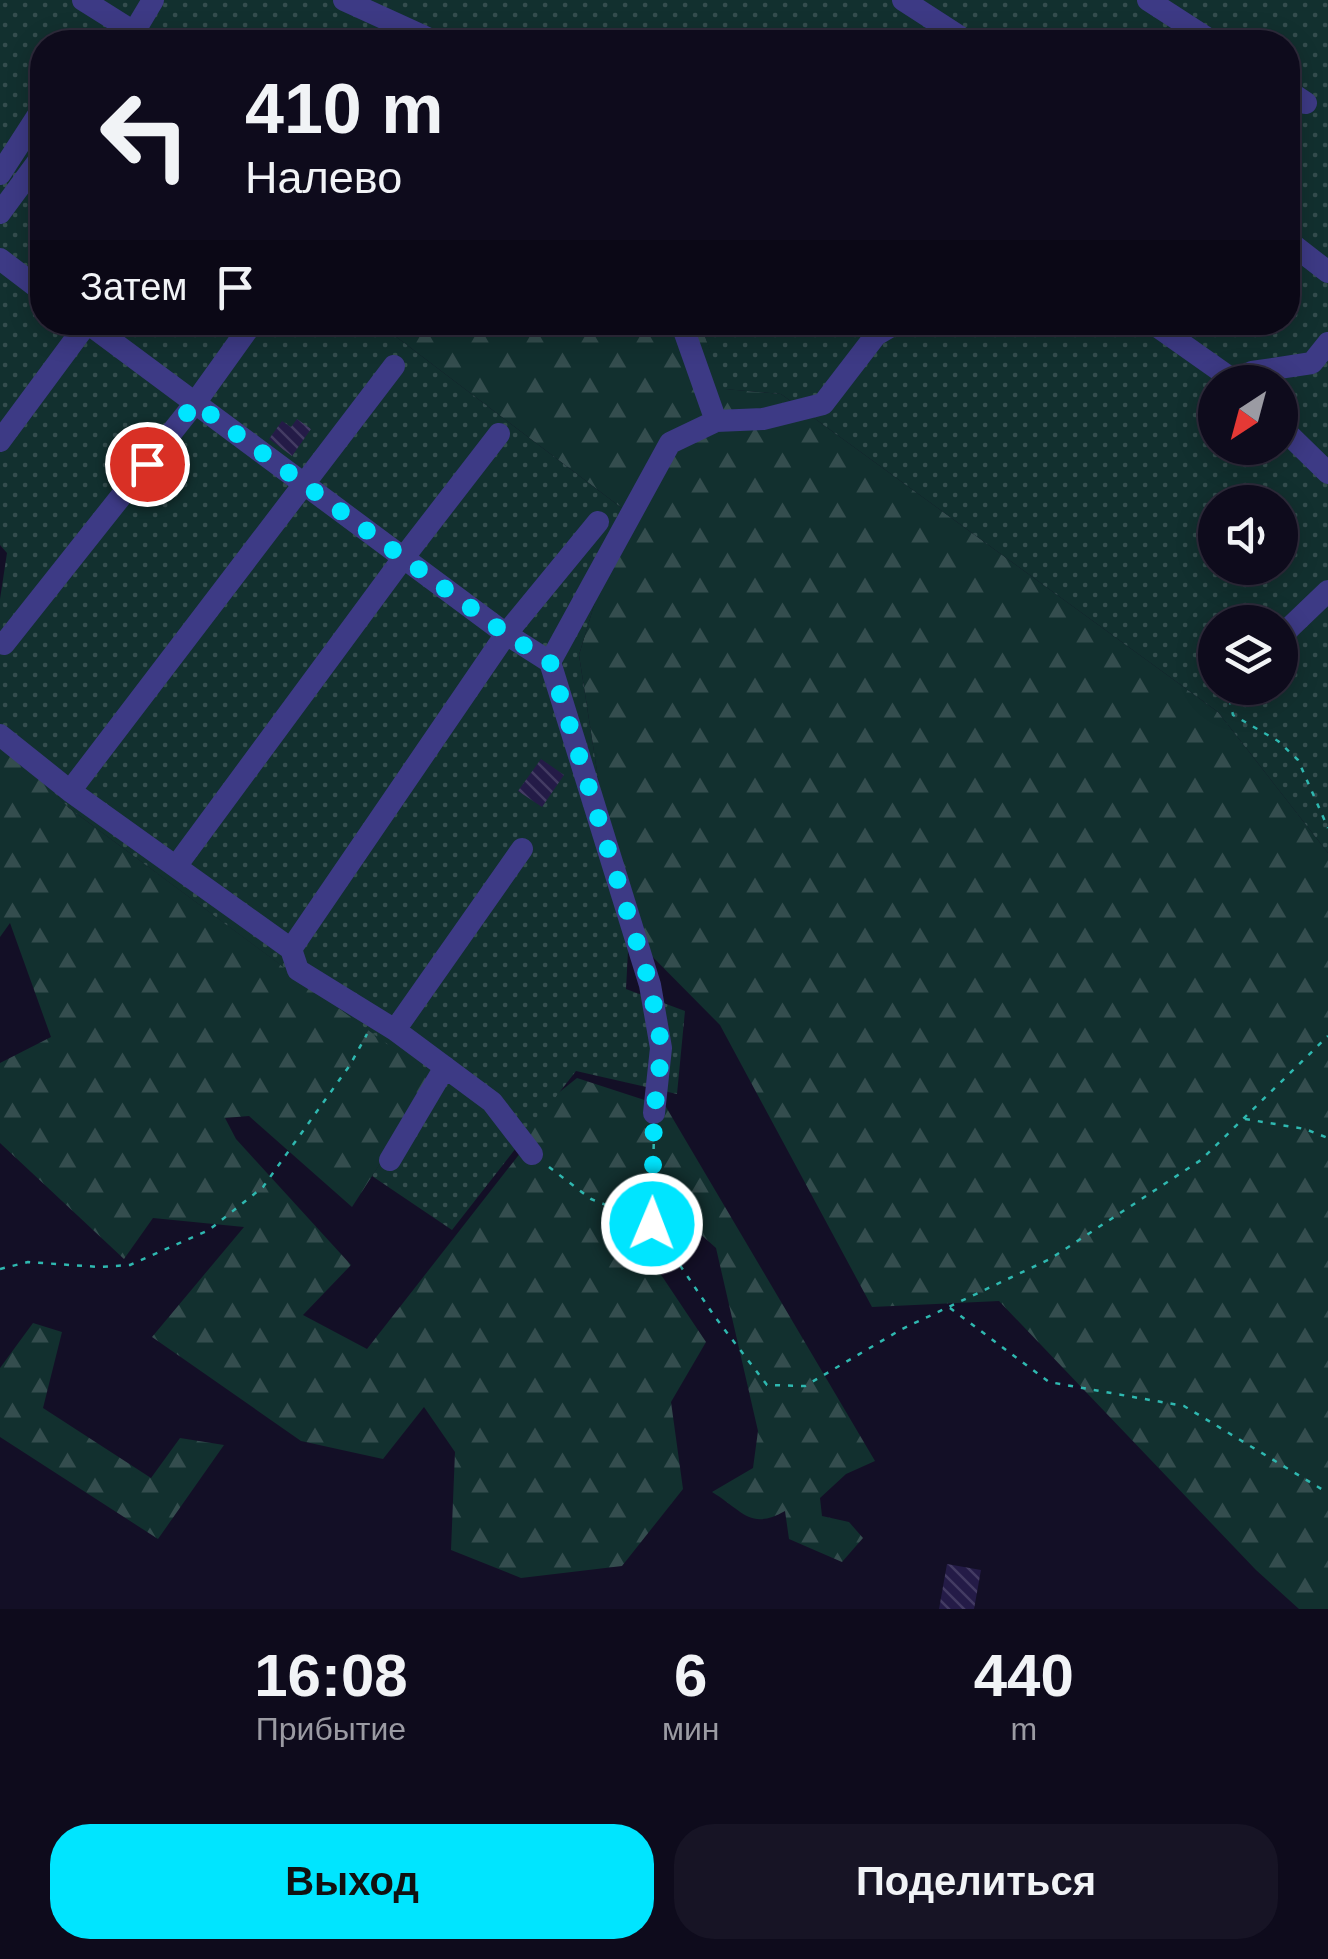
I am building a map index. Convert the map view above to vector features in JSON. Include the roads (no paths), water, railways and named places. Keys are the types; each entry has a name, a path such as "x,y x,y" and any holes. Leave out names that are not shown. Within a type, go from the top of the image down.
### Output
{"street":[{"path":"135,30 153,0"},
{"path":"344,0 410,30"},
{"path":"903,0 949,30"},
{"path":"1148,0 1194,30"},
{"path":"93,2 123,30"},
{"path":"0,174 30,128"},
{"path":"2,204 30,170"},
{"path":"1300,251 1328,272"},
{"path":"0,259 30,281"},
{"path":"0,441 78,335"},
{"path":"103,335 506,634 550,662 650,985 662,1048 654,1113"},
{"path":"4,644 195,403 243,335"},
{"path":"686,335 716,421"},
{"path":"550,662 670,442 716,421 763,418 823,404 876,335"},
{"path":"1169,335 1212,365"},
{"path":"1298,366 1312,364 1328,343"},
{"path":"70,791 394,366"},
{"path":"177,864 499,434"},
{"path":"1298,444 1328,473"},
{"path":"291,949 506,634 598,522"},
{"path":"1298,620 1328,591"},
{"path":"0,736 70,791 291,949 298,970 385,1025 492,1102 532,1154"},
{"path":"385,1025 522,849"},
{"path":"390,1160 445,1068"}]}
